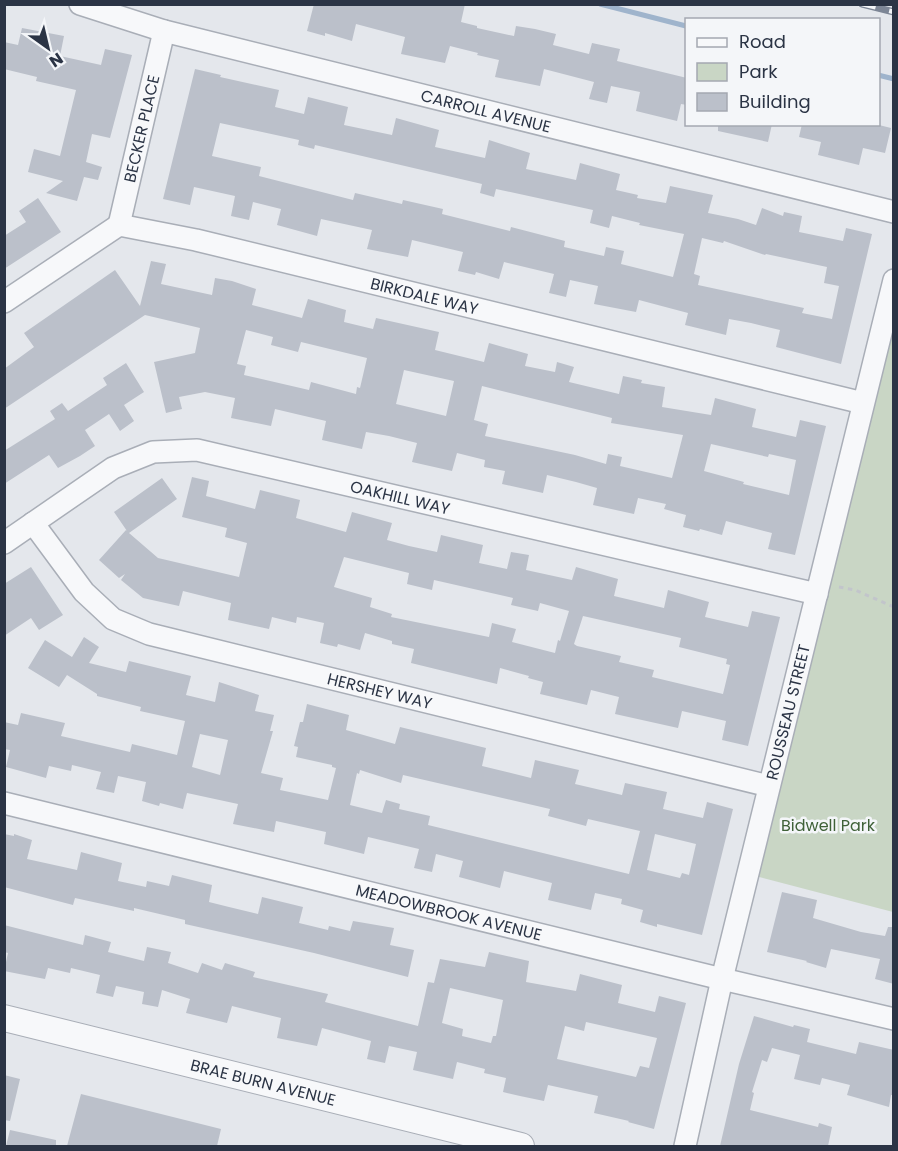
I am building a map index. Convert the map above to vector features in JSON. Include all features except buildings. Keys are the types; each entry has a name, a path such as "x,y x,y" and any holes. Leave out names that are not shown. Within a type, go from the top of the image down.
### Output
{"street":[{"name":"CARROLL AVENUE","path":"80,4 164,31 894,212"},
{"name":"BECKER PLACE","path":"119,225 164,31"},
{"path":"4,302 119,225"},
{"name":"BIRKDALE WAY","path":"119,225 196,240 863,403"},
{"name":"ROUSSEAU STREET","path":"685,1146 722,979 894,280"},
{"name":"OAKHILL WAY","path":"4,543 113,468 153,452 197,450 817,594"},
{"name":"HERSHEY WAY","path":"33,524 91,599 112,619 149,634 769,786"},
{"name":"MEADOWBROOK AVENUE","path":"4,803 894,1019"},
{"name":"BRAE BURN AVENUE","path":"4,1018 520,1146"}],"path":[{"path":"839,587 855,590 894,607"}],"green space":[{"name":"Bidwell Park","path":"893,310 893,912 748,874"}],"waterway":[{"path":"600,4 685,26"},
{"path":"880,76 894,79"}],"railway":[{"path":"862,4 894,12"}]}
